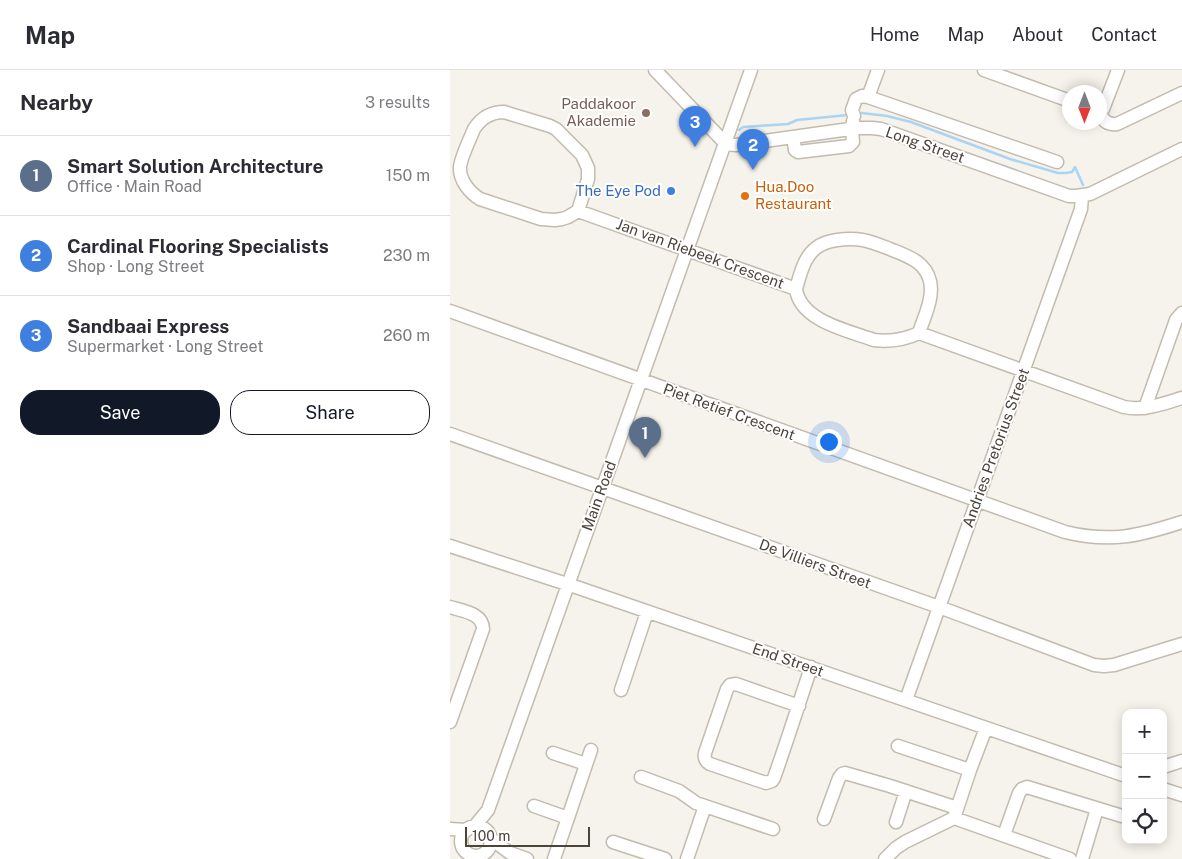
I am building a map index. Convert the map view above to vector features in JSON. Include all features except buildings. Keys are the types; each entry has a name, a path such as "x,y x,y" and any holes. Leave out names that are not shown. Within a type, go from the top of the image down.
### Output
{"street":[{"path":"655,70 726,144"},
{"name":"Main Road","path":"490,836 487,823 488,810 751,70"},
{"path":"853,122 878,70"},
{"path":"984,70 1062,98"},
{"path":"1107,99 1118,70"},
{"path":"1107,123 1117,124 1182,93"},
{"path":"866,97 1057,162"},
{"path":"508,112 550,126 560,132 582,155 588,168 588,179 578,211 562,219 541,219 480,199 466,185 455,164 481,120 490,114 508,112"},
{"name":"Long Street","path":"726,144 736,145 793,137 853,122 890,132 1062,194 1082,196"},
{"path":"1082,196 1182,149"},
{"name":"Andries Pretorius Street","path":"906,700 1081,209 1082,196"},
{"name":"Jan van Riebeek Crescent","path":"578,211 796,289 800,301 812,314 827,324 882,341 897,340 919,333"},
{"path":"796,289 807,259 818,246 851,238 868,241 913,258 923,266 930,281 931,292 919,333 1124,407 1144,408 1182,398"},
{"name":"Piet Retief Crescent","path":"450,311 1065,532 1091,537 1129,537 1182,522"},
{"path":"1144,408 1176,320 1182,313"},
{"name":"De Villiers Street","path":"450,434 939,607 1099,666 1114,665 1182,644"},
{"name":"End Street","path":"450,546 1122,775"},
{"path":"450,607 476,616 483,626 450,722"},
{"path":"621,690 647,612"},
{"path":"799,706 736,684 730,685 726,689 704,756 706,761 766,783 771,782 774,778 799,706 811,668"},
{"path":"885,859 905,842 956,813 986,728"},
{"path":"898,746 970,770"},
{"path":"554,859 590,750"},
{"path":"553,753 586,764"},
{"path":"1167,766 1182,761"},
{"path":"824,819 839,778 842,774 848,773 906,791 1004,835 1070,859"},
{"path":"641,777 680,791 696,803 773,829"},
{"path":"1004,835 1024,787 1033,788 1122,816"},
{"path":"1167,790 1182,795"},
{"path":"896,822 906,791"},
{"path":"534,806 568,818"},
{"path":"687,859 705,806"},
{"path":"1082,859 1097,809"},
{"name":"Main Road","path":"471,828 488,810"},
{"path":"450,829 481,827 510,853 527,859"},
{"path":"463,850 462,836 471,828"},
{"path":"480,856 490,847 490,836"},
{"path":"450,837 470,854 480,856 510,853"},
{"path":"614,842 665,859"}],"waterway":[{"path":"862,113 887,116 911,122 1010,159 1058,173 1072,172 1075,167 1083,185"},
{"path":"739,130 743,127 788,124 797,120 848,115"}],"place":[{"name":"Paddakoor Akademie","path":"646,113"},
{"name":"Sandbaai Express","path":"695,147"},
{"name":"Cardinal Flooring Specialists","path":"753,170"},
{"name":"The Eye Pod","path":"671,191"},
{"name":"Hua.Doo Restaurant","path":"745,196"},
{"name":"Smart Solution Architecture","path":"645,458"}]}
